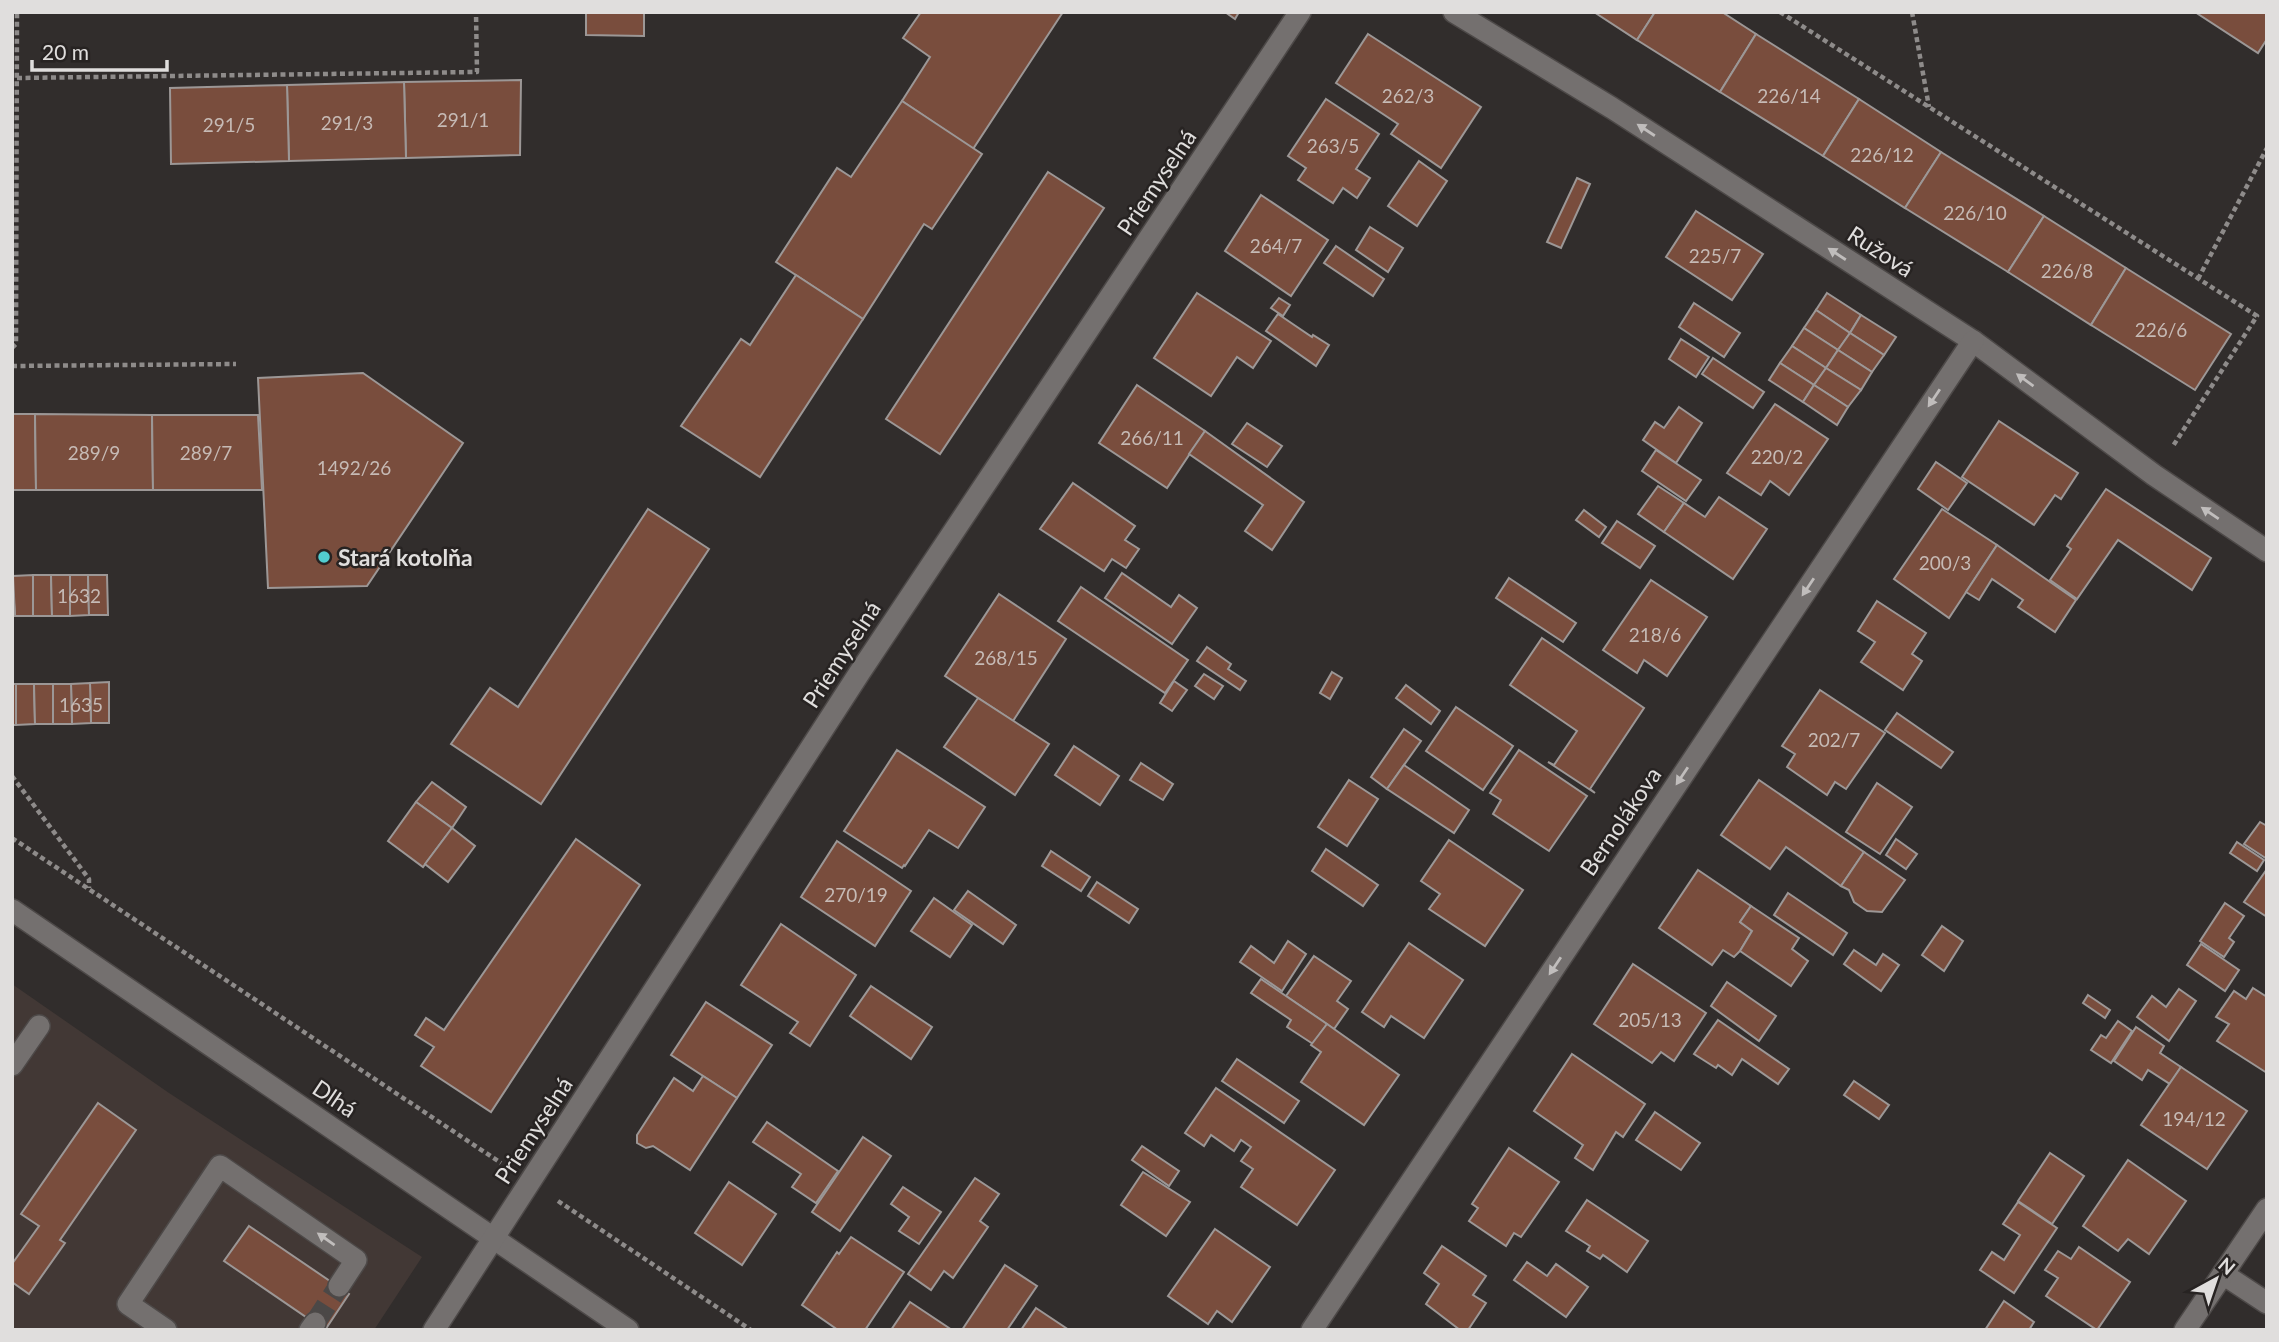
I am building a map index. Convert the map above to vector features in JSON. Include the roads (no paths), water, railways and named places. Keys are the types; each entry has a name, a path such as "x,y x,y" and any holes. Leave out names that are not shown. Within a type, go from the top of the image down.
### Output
{"street":[{"name":"Priemyselná","path":"433,1330 860,672 1300,12"},
{"name":"Ružová","path":"1454,12 1612,108 1972,341 2154,475 2267,551"},
{"name":"Bernolákova","path":"1312,1330 1972,341"},
{"name":"Dlhá","path":"12,910 628,1330"},
{"path":"12,1065 39,1026"},
{"path":"166,1330 128,1304 220,1166 356,1260 339,1286"},
{"path":"2185,1330 2267,1209"},
{"path":"2223,1274 2267,1303"}],"tunnel":[{"path":"315,1323 339,1286"}],"place":[{"name":"Stará kotolňa","path":"324,557"}]}
